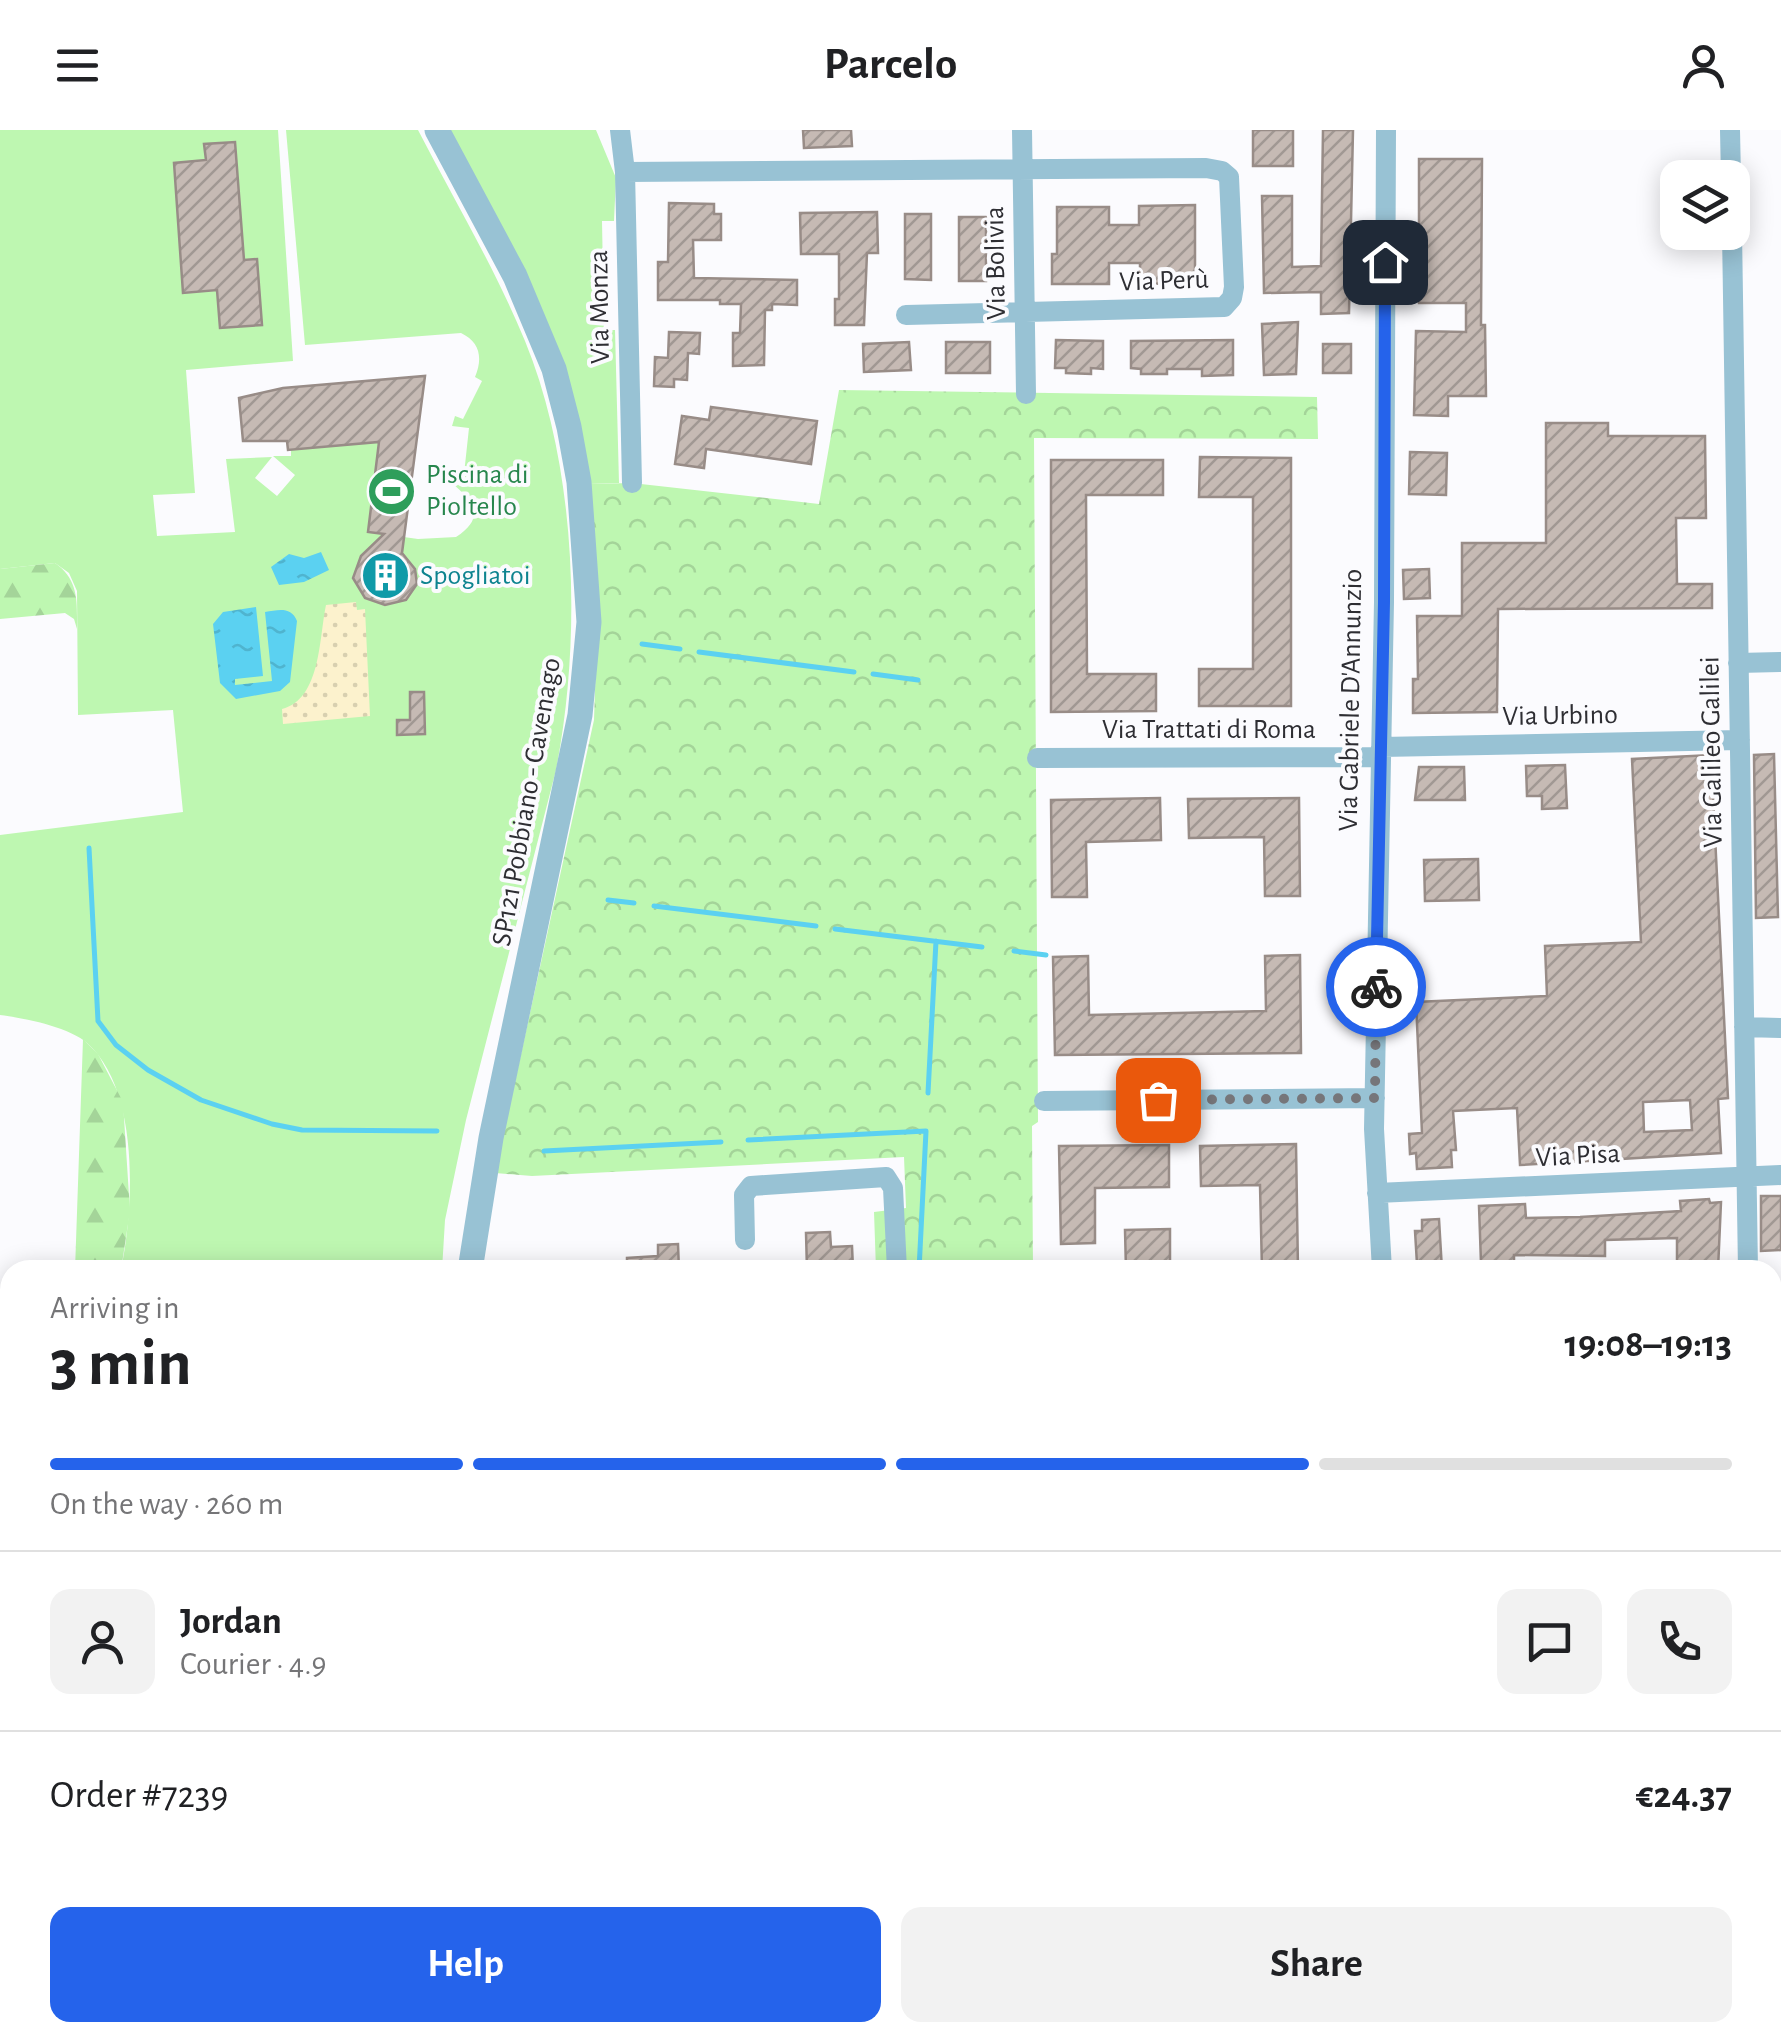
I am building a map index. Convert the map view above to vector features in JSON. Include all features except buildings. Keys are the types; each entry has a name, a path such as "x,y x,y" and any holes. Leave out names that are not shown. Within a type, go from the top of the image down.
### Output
{"street":[{"name":"SP121 Pobbiano - Cavenago","path":"437,130 515,276 554,369 570,427 579,482 588,622 580,714 491,1138 472,1260"},
{"name":"Via Monza","path":"620,130 625,172 632,483"},
{"name":"Via Bolivia","path":"1022,130 1026,394"},
{"name":"Via Gabriele D'Annunzio","path":"1381,1260 1375,1098 1386,130"},
{"path":"1730,130 1731,160"},
{"name":"Via Perù","path":"625,172 1206,168 1222,171 1231,185 1234,268 1232,298 1224,307 906,315"},
{"name":"Via Galileo Galilei","path":"1732,250 1748,1260"},
{"path":"1738,663 1781,662"},
{"name":"Via Urbino","path":"1380,752 1740,740"},
{"name":"Via Trattati di Roma","path":"1038,758 1380,752"},
{"path":"1744,1027 1781,1028"},
{"path":"1044,1101 1375,1098"},
{"name":"Via Pisa","path":"1377,1193 1781,1175"},
{"path":"745,1240 745,1192 752,1186 886,1177 893,1188 897,1260"}],"green space":[{"path":"0,130 278,130 293,361 186,370 195,493 153,495 157,536 235,532 226,459 272,457 255,478 277,496 295,475 273,456 291,456 291,450 379,442 368,532 418,539 456,537 467,529 474,513 472,506 446,478 446,473 464,474 469,428 452,426 455,416 463,419 482,381 475,377 479,363 476,346 461,333 305,345 286,130 418,130 525,341 555,443 570,553 569,665 556,770 466,1120 445,1220 443,1260 123,1260 129,1215 129,1150 116,1089 104,1064 87,1043 69,1032 0,1015 0,835 183,812 173,710 78,715 77,591 69,573 55,563 0,569"},
{"path":"446,130 596,130 616,178 614,221 602,221 604,330 615,330 619,483 589,484"},
{"path":"839,390 1317,397 1318,439 1034,438 1038,1122 1032,1126 1033,1260 876,1260 874,1212 906,1208 904,1157 532,1176 495,1173 594,720 597,630 589,484 632,483 819,504"},
{"path":"55,563 73,584 77,629 74,619 65,613 0,619 0,569"},
{"path":"83,1039 98,1054 123,1102 130,1211 123,1260 75,1260"}],"sand":[{"path":"356,602 357,610 365,609 370,716 283,724 282,709 295,703 311,680 326,605"}],"water":[{"path":"321,552 329,570 304,582 279,585 271,567 289,554 304,558"},
{"path":"256,607 263,676 235,679 235,685 272,681 265,612 279,610 288,611 297,621 290,682 280,691 236,699 220,683 213,624 223,612"}],"waterway":[{"path":"642,644 680,649"},
{"path":"699,652 854,672"},
{"path":"873,674 918,680"},
{"path":"89,848 98,1021 116,1045 148,1070 201,1100 272,1124 302,1130 437,1131"},
{"path":"608,900 634,903"},
{"path":"654,906 816,926"},
{"path":"835,929 982,947"},
{"path":"928,1093 936,941"},
{"path":"1014,951 1046,955"},
{"path":"748,1140 926,1131 920,1260"},
{"path":"544,1151 721,1142"}],"way so far":[{"path":"1158,1100 1375,1098 1376,987"}],"place":[{"name":"Piscina di Pioltello","path":"391,491"},
{"name":"Spogliatoi","path":"385,576"}],"route":[{"path":"1376,987 1384,602 1385,262"}]}
